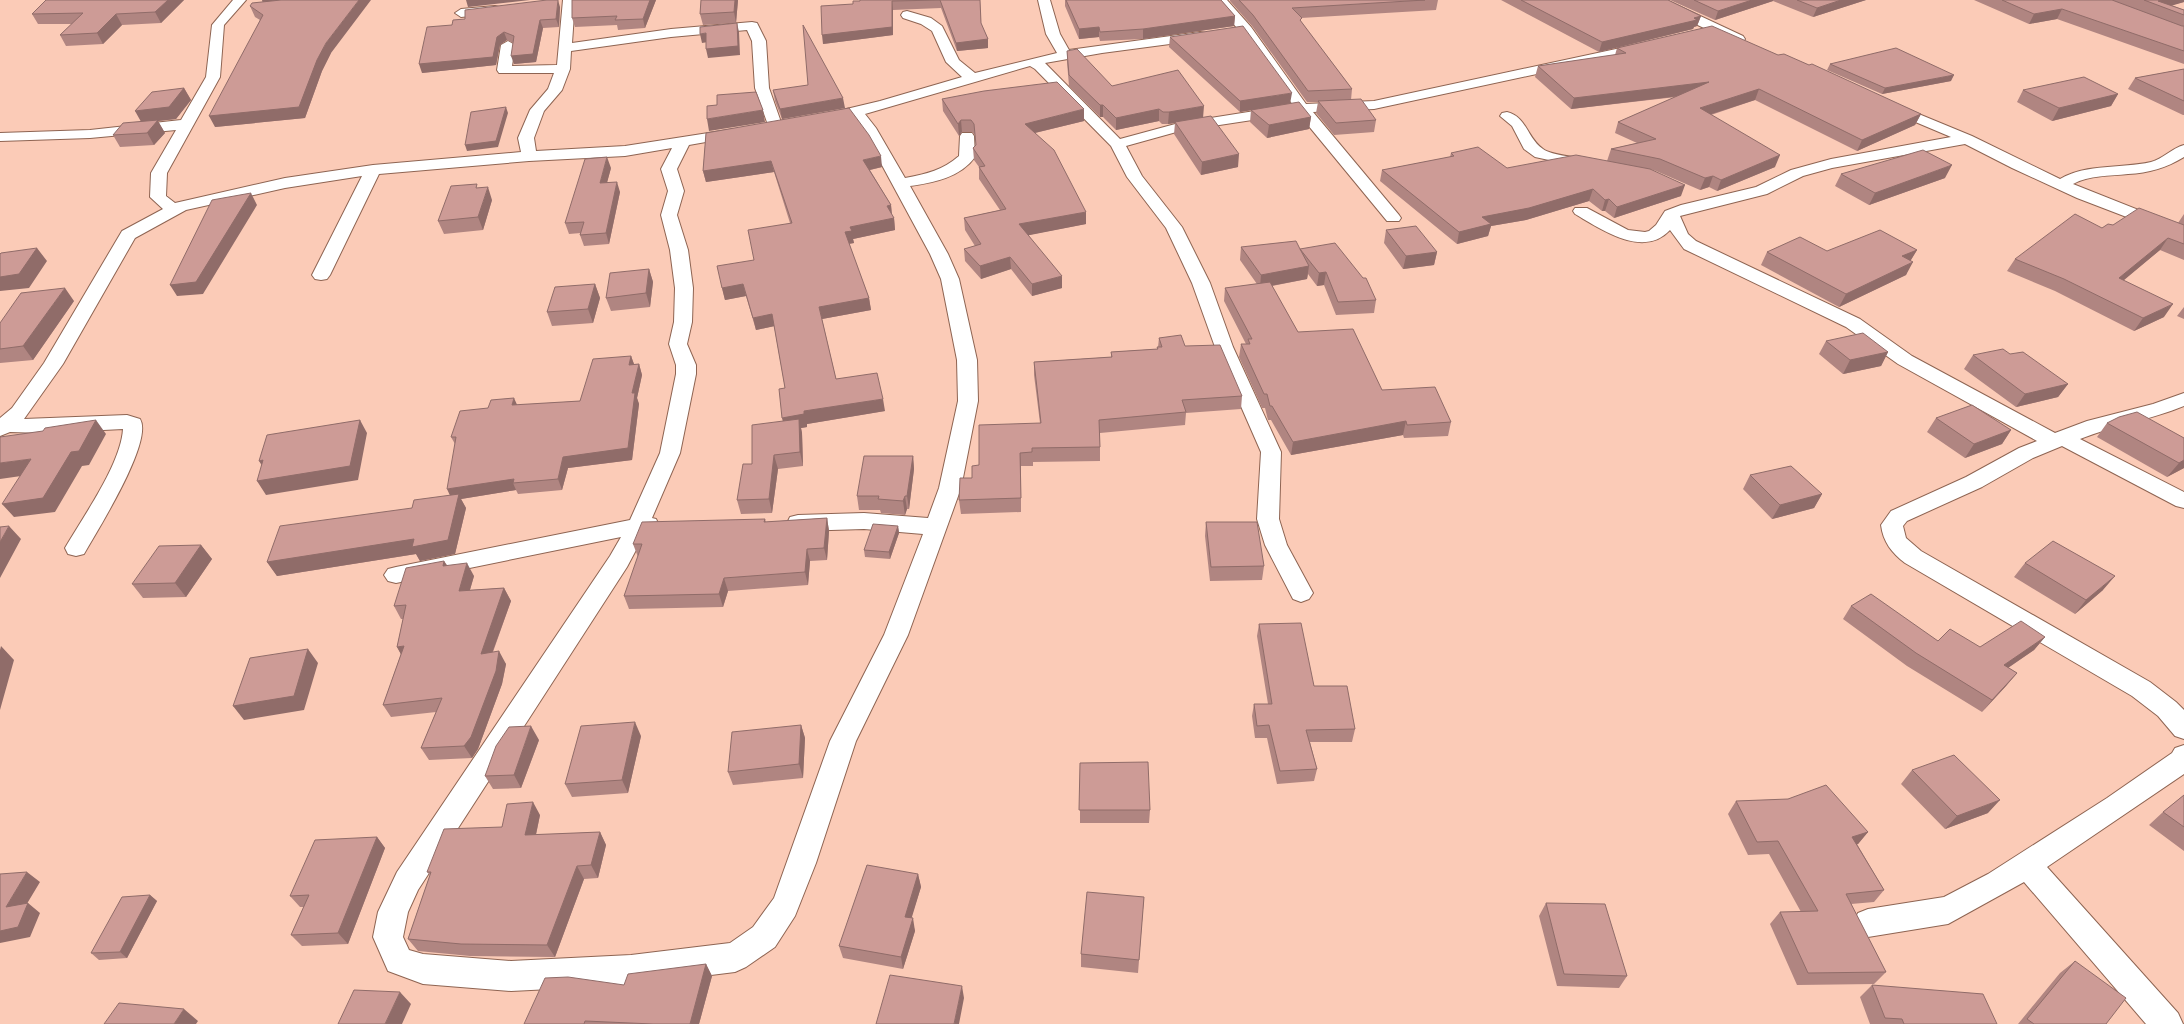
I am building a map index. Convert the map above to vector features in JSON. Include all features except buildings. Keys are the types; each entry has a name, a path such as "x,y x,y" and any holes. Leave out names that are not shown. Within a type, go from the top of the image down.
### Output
{"street":[{"path":"1044,0 1053,34 1066,56"},
{"path":"1220,0 1246,30 1302,108 1393,218"},
{"path":"1656,0 1752,45"},
{"path":"529,156 526,138 534,117 537,110 555,90 563,69 569,1 554,3"},
{"path":"173,210 158,197 159,173 188,124 213,77 218,25 228,12 245,4"},
{"path":"461,13 507,8"},
{"path":"907,15 926,21 937,29 953,62 973,79"},
{"path":"3,427 19,413 53,364 128,235 173,210 192,203 285,183 373,170 529,156 625,151 769,126 762,88 759,41 752,26 671,33 566,48"},
{"path":"1695,34 1716,29"},
{"path":"1231,32 1246,30"},
{"path":"826,116 855,112 928,93 1032,62 1216,34"},
{"path":"1117,144 1180,127 1302,108 1374,105 1658,43"},
{"path":"508,45 504,70 563,69"},
{"path":"1032,62 1040,66 1117,144 1135,177 1174,227 1201,283 1224,347 1264,433 1271,452 1268,519 1276,545 1301,593"},
{"path":"1879,101 1967,139 2060,185 2117,210 2184,234"},
{"path":"683,142 669,169 676,191 668,214 679,250 684,288 682,322 678,344 686,366 686,374 670,453 638,526 620,561 407,880 393,912 388,937 399,961 423,969 511,976 631,970 735,958 764,937 784,906 802,863 843,741 896,635 936,527 950,488 961,442 968,401 967,360 950,279 940,254 901,183 869,128 855,112"},
{"path":"1507,116 1518,124 1529,146 1540,154 1604,167"},
{"path":"0,137 90,134 188,124"},
{"path":"901,183 935,177 953,170 967,157 967,136"},
{"path":"1581,211 1624,235 1636,237 1655,235 1663,228 1672,214 1687,208 1710,202 1761,191 1797,173 1831,164 1967,139"},
{"path":"2060,185 2070,178 2104,170 2154,166 2184,150"},
{"path":"321,275 373,170"},
{"path":"1692,194 1710,202"},
{"path":"1672,214 1683,240 1690,245 1853,323 1905,360 2058,440 2184,501"},
{"path":"2184,399 2160,409 2094,426 2026,453 1974,482 1899,516 1892,525 1893,535 1900,547 1913,558 2141,689 2167,709 2184,728"},
{"path":"3,427 127,422 133,424 134,429 131,440 105,498 76,548"},
{"path":"780,523 864,521 936,527"},
{"path":"396,575 638,526 667,524"},
{"path":"1868,924 1948,910 1998,882 2117,806 2183,760 2184,756"},
{"path":"2026,864 2167,1024"}]}
